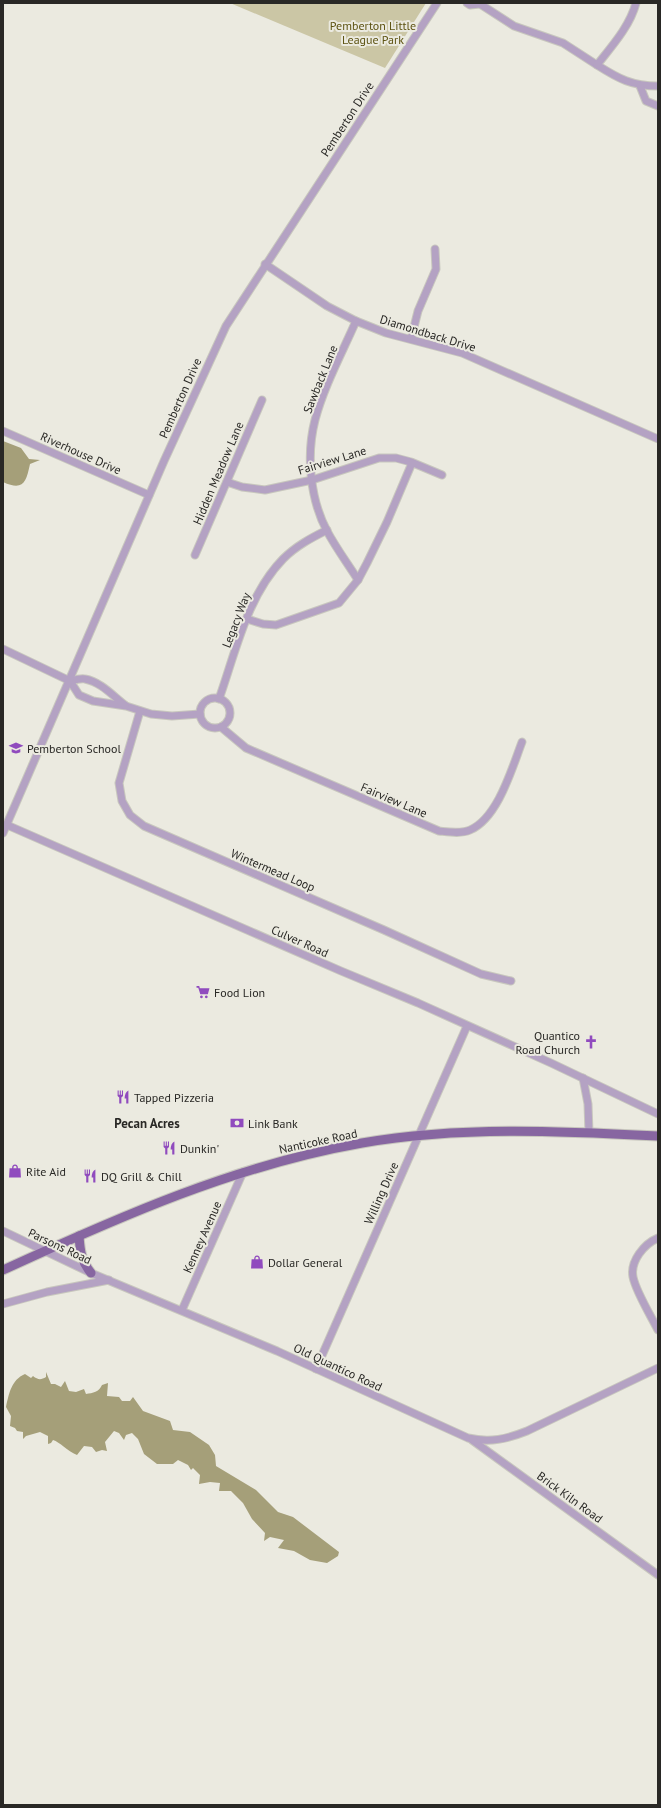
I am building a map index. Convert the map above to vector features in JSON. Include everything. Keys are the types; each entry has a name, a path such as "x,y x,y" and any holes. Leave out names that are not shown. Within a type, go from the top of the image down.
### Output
{"main road":[{"name":"Nanticoke Road","path":"3,1270 44,1251 180,1194 292,1157 342,1147 419,1137 510,1131 658,1136"},
{"path":"79,1236 81,1258 90,1273"}],"street":[{"name":"Pemberton Drive","path":"3,833 70,681 149,495 216,345 230,319 437,3"},
{"path":"467,3 470,5 479,4 514,26 563,43 616,76 640,86 658,86"},
{"path":"598,65 618,39 634,13 636,3"},
{"path":"640,86 646,101 658,106"},
{"path":"411,339 416,317 436,269 435,249"},
{"name":"Diamondback Drive","path":"266,264 327,306 356,321 386,333 462,353 658,439"},
{"name":"Sawback Lane","path":"356,321 321,400 314,422 311,458 312,480 317,503 327,530 358,580"},
{"name":"Hidden Meadow Lane","path":"195,555 262,400"},
{"name":"Riverhouse Drive","path":"3,431 149,495"},
{"name":"Fairview Lane","path":"226,482 242,487 265,490 312,480 378,458 396,458 412,462 442,474"},
{"path":"247,619 263,624 276,625 339,603 358,580 387,522 412,462"},
{"name":"Legacy Way","path":"219,699 256,595 276,567 293,550 327,530"},
{"path":"3,649 70,681 79,695 89,699 126,706 151,714 172,716 200,714"},
{"path":"70,681 84,679 93,682 104,688 126,706"},
{"path":"214,698 219,699 228,707 228,719 221,726 214,728 202,722 200,709 205,702 214,698"},
{"name":"Wintermead Loop","path":"140,711 119,783 122,801 130,815 144,826 384,930 481,974 511,981"},
{"name":"Fairview Lane","path":"221,726 246,748 439,831 454,833 470,830 488,817 501,793 522,742"},
{"name":"Culver Road","path":"7,825 175,897 341,971 418,1003 658,1114"},
{"name":"Willing Drive","path":"316,1369 467,1026"},
{"path":"583,1078 588,1104 589,1133"},
{"name":"Kenney Avenue","path":"182,1310 243,1172"},
{"name":"Parsons Road","path":"3,1232 90,1273 109,1280"},
{"path":"658,1238 644,1247 635,1264 633,1276 658,1330"},
{"path":"3,1304 47,1292 109,1280"},
{"name":"Old Quantico Road","path":"109,1280 182,1310 468,1438 482,1441 494,1441 516,1436 658,1368"},
{"name":"Brick Kiln Road","path":"468,1438 658,1575"}],"green space":[{"name":"Pemberton Little League Park","path":"230,3 426,3 385,68"}],"shaded area":[{"path":"3,441 21,448 29,459 40,460 30,464 27,476 22,484 15,486 3,482"},
{"path":"46,1372 51,1384 61,1387 65,1381 69,1391 76,1392 84,1389 86,1394 96,1392 102,1385 108,1383 107,1396 119,1397 122,1401 130,1401 133,1397 143,1411 170,1421 173,1430 190,1432 209,1445 215,1455 216,1466 256,1490 278,1512 293,1517 339,1552 338,1556 327,1563 310,1560 294,1551 278,1548 284,1540 270,1537 264,1541 265,1533 252,1519 243,1503 231,1491 219,1491 220,1483 210,1482 199,1484 200,1475 193,1468 191,1470 188,1465 178,1460 173,1464 157,1464 144,1454 138,1439 132,1433 126,1435 124,1440 119,1433 114,1431 105,1442 107,1451 102,1450 96,1452 92,1447 84,1446 77,1455 53,1440 48,1444 48,1436 40,1432 26,1436 23,1439 23,1432 17,1431 15,1428 10,1426 11,1416 6,1407 11,1388 20,1377 25,1374 31,1378 33,1376 41,1379 46,1377"}],"place":[{"name":"Pemberton School","path":"16,748"},
{"name":"Food Lion","path":"203,992"},
{"name":"Quantico Road Church","path":"591,1042"},
{"name":"Tapped Pizzeria","path":"123,1097"},
{"name":"Link Bank","path":"237,1123"},
{"name":"Dunkin'","path":"169,1148"},
{"name":"Rite Aid","path":"15,1171"},
{"name":"DQ Grill & Chill","path":"90,1176"},
{"name":"Dollar General","path":"257,1262"}],"district":[{"name":"Pecan Acres","path":"147,1123"}]}
